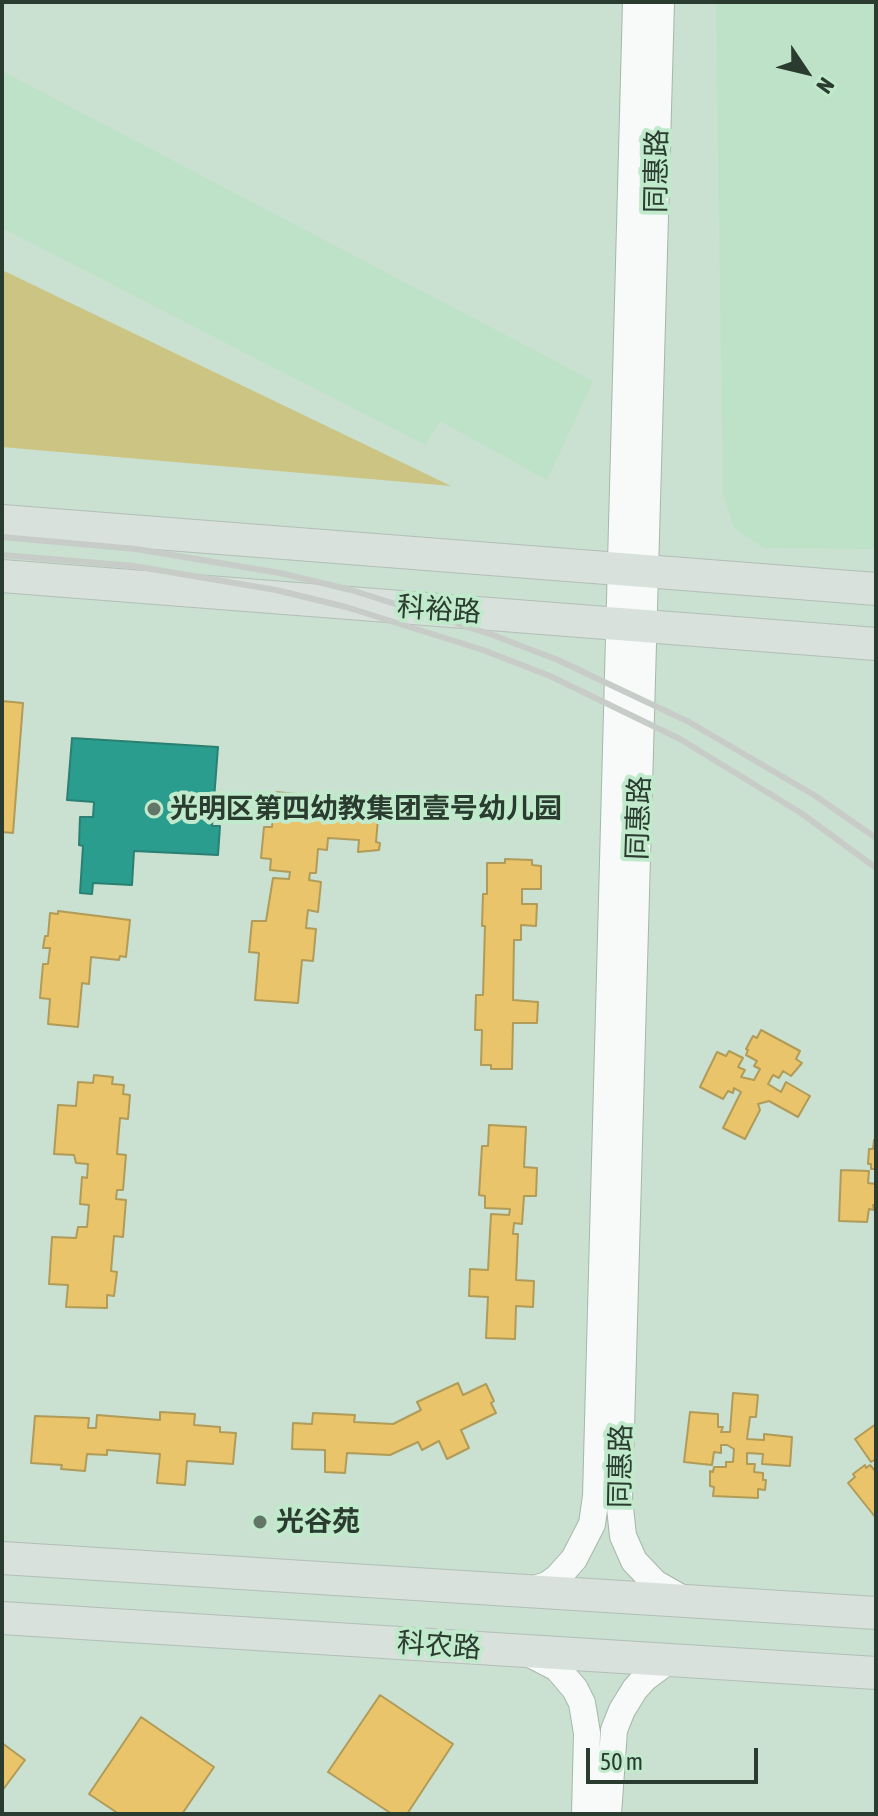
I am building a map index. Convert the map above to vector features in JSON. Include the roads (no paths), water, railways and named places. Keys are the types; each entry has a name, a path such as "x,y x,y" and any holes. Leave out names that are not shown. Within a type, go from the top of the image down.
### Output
{"main road":[{"name":"科裕路","path":"2,521 876,589"},
{"name":"科裕路","path":"2,576 876,644"},
{"path":"2,1558 876,1613"},
{"name":"科农路","path":"2,1618 876,1673"}],"street":[{"name":"同惠路","path":"634,570 636,2"},
{"name":"同惠路","path":"525,1591 547,1585 566,1569 587,1536 595,1512 661,2"},
{"name":"同惠路","path":"632,625 619,1519 626,1549 642,1571 667,1592 690,1601"},
{"path":"518,1651 557,1668 575,1689 582,1703 587,1733 585,1814"},
{"path":"608,1814 610,1752 618,1720 635,1689 669,1660"}],"railway":[{"path":"2,537 136,549 280,573 351,590 490,634 558,660 689,722 814,795 876,838"},
{"path":"2,555 134,566 276,590 346,607 483,650 550,676 680,739 801,813 876,868"}],"place":[{"name":"光明区第四幼教集团壹号幼儿园","path":"154,809"},
{"name":"光谷苑","path":"260,1522"}]}
